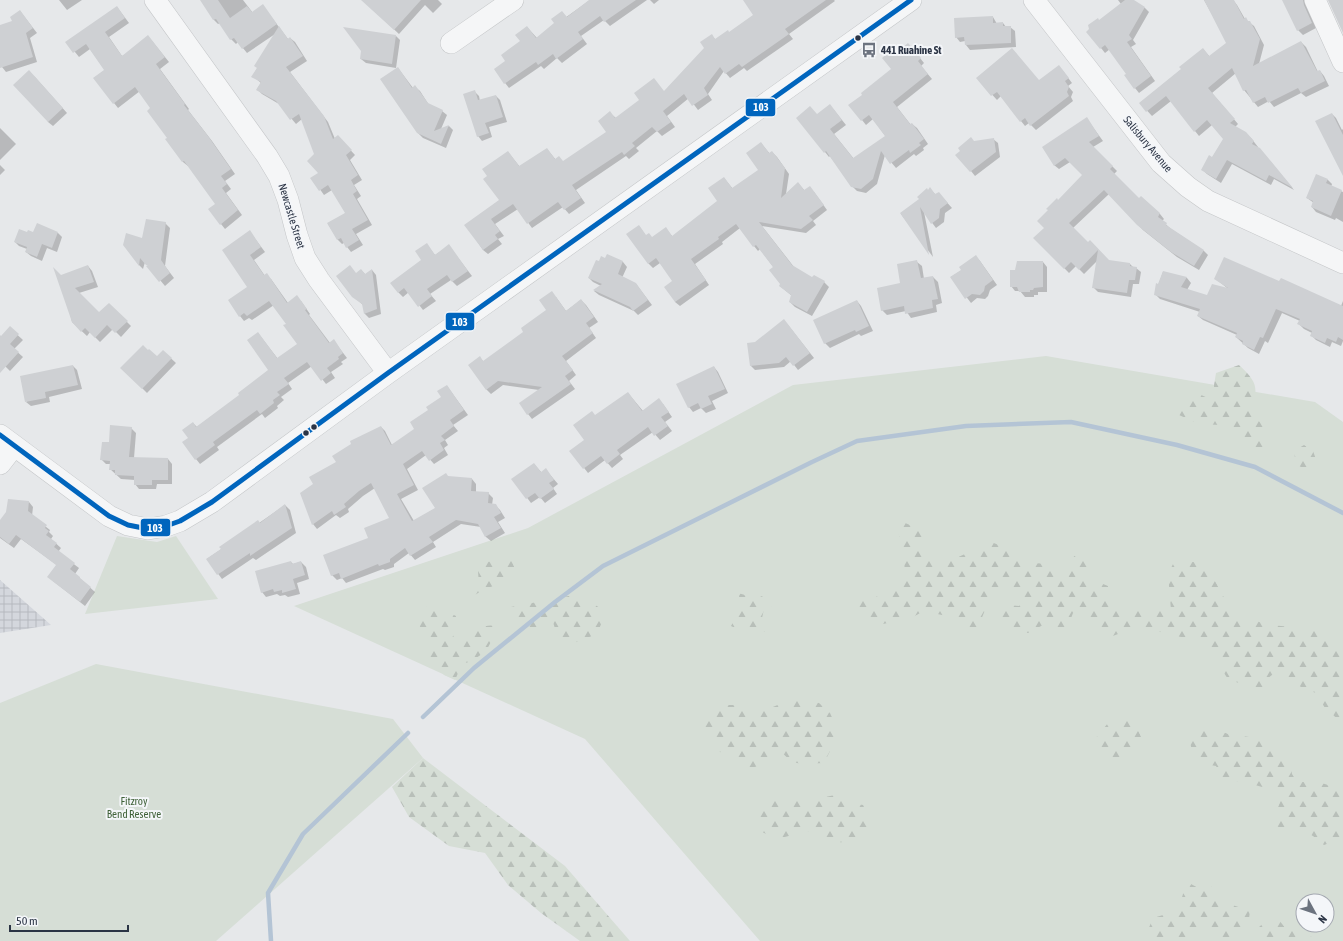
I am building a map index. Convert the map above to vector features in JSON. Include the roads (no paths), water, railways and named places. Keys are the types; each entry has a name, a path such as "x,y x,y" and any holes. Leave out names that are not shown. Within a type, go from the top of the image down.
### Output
{"street":[{"name":"Newcastle Street","path":"155,0 267,156 279,176 288,200 297,235 305,258 319,280 388,373"},
{"path":"451,43 512,0"},
{"path":"0,464 7,441 108,516 128,525 148,529 166,526 180,521 212,502 388,373 911,0"},
{"name":"Salisbury Avenue","path":"1034,0 1162,163 1188,187 1208,201 1343,263"},
{"path":"1314,0 1343,62"}],"waterway":[{"path":"423,717 474,668 555,602 603,566 857,441 966,426 1071,422 1177,445 1255,467 1343,513"},
{"path":"271,941 268,893 303,834 408,733"}],"place":[{"name":"441 Ruahine St","path":"869,50"}],"park label":[{"name":"Fitzroy Bend Reserve","path":"134,807"}]}
